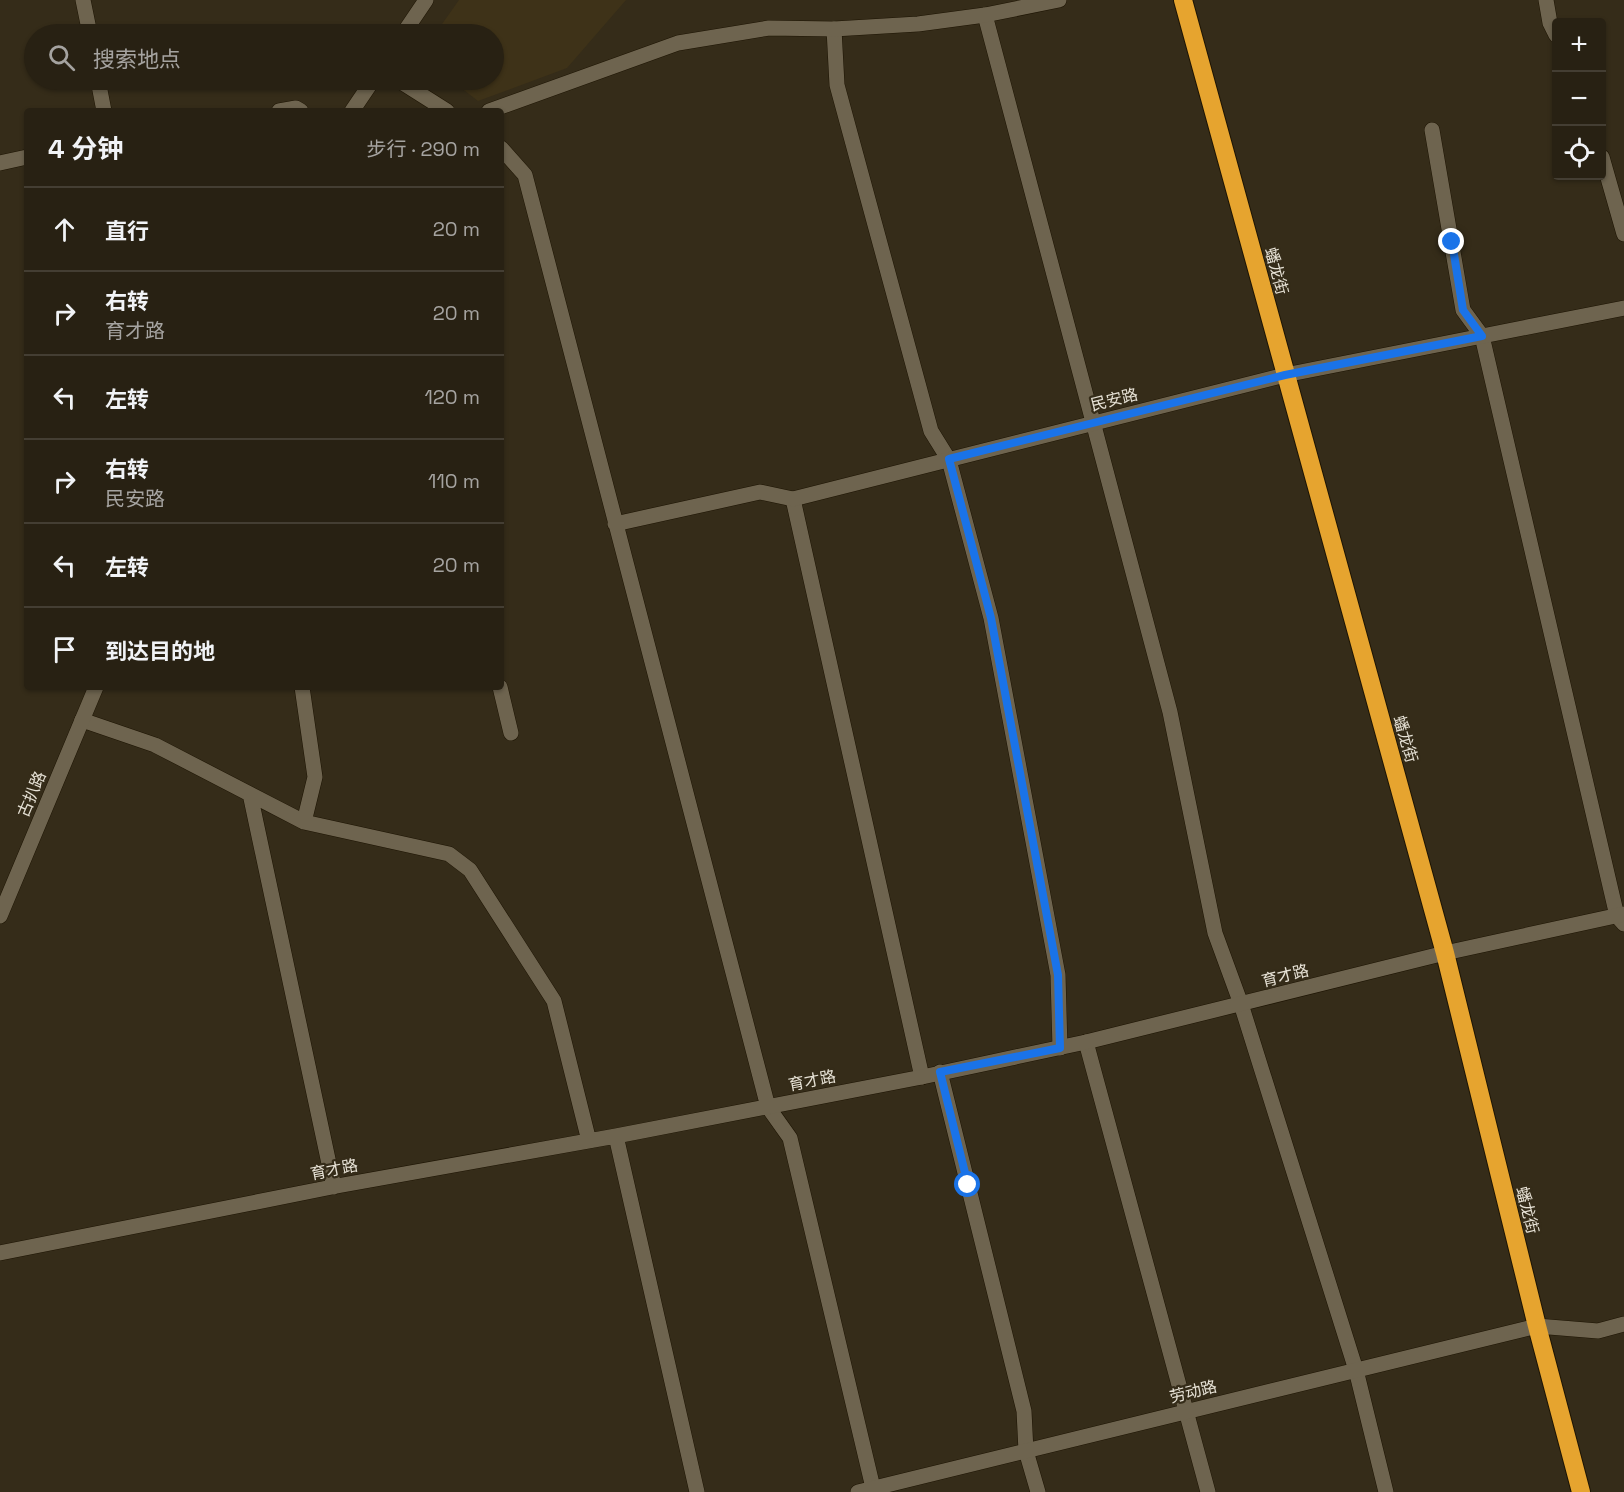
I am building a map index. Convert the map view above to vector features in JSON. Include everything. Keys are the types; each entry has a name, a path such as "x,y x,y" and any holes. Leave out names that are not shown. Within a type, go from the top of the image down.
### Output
{"highway":[{"name":"蟠龙街","path":"1183,0 1445,953 1537,1326 1581,1492"}],"street":[{"path":"83,0 88,24"},
{"path":"410,24 426,0"},
{"path":"497,108 678,43 769,28 834,29 918,24 985,15 1059,0"},
{"path":"1546,0 1552,26"},
{"path":"985,15 1170,712 1215,933 1241,1004 1356,1370 1386,1492"},
{"path":"834,29 837,85 931,431 949,459 991,618 1058,975 1060,1048"},
{"path":"100,90 103,108"},
{"path":"354,108 366,90"},
{"path":"414,90 442,108"},
{"path":"1432,130 1463,310 1482,336 1622,918"},
{"path":"504,151 525,175 768,1107 790,1138 868,1491"},
{"path":"0,163 24,158"},
{"path":"1606,172 1624,234"},
{"name":"民安路","path":"615,524 760,492 793,499 1285,375 1624,308"},
{"path":"793,499 922,1077"},
{"name":"古扒路","path":"0,916 95,690"},
{"path":"302,690 315,777 304,822"},
{"path":"501,690 511,733"},
{"path":"82,720 155,746 304,822 449,854 470,870 554,1001 590,1141"},
{"path":"250,794 334,1187"},
{"name":"育才路","path":"0,1253 334,1187 590,1141 922,1077 1086,1042 1445,953 1622,918"},
{"path":"1086,1042 1208,1492"},
{"path":"940,1072 1024,1411 1026,1451 1038,1492"},
{"path":"616,1136 696,1492"},
{"name":"劳动路","path":"868,1491 1537,1326 1598,1331 1624,1324"}],"shaded area":[{"path":"459,0 626,0 567,68 478,101 464,90 504,90 504,24 442,24"}],"route":[{"path":"968,1185 940,1072 1060,1048 1058,975 991,618 949,459 1285,375 1482,336 1463,310 1452,242"}]}
